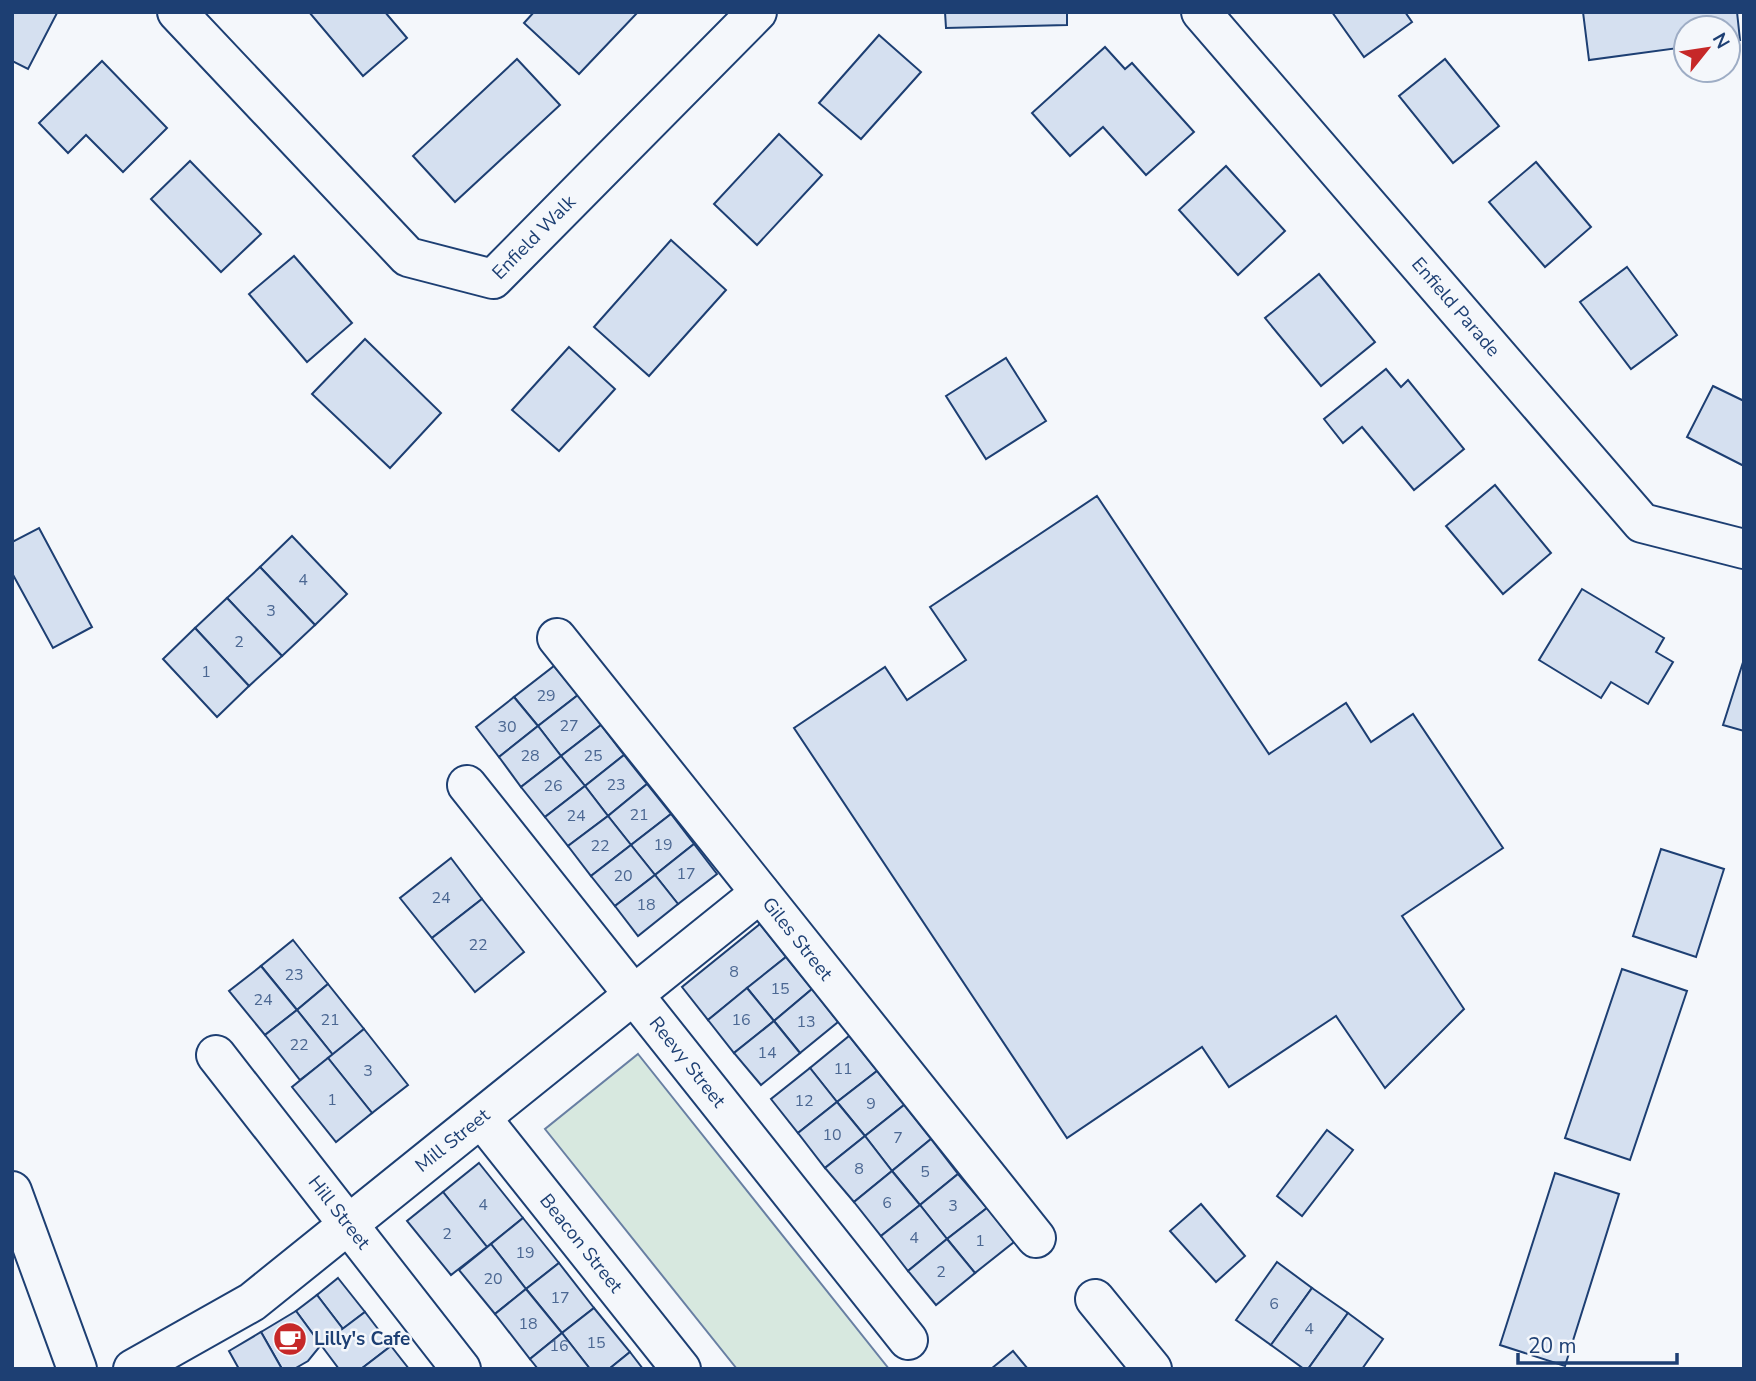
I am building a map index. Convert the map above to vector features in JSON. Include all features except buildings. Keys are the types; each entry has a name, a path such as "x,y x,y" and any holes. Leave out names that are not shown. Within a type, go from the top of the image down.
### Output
{"street":[{"name":"Enfield Walk","path":"177,12 408,257 493,279 757,12"},
{"name":"Enfield Parade","path":"1201,12 1642,523 1744,550"},
{"name":"Giles Street","path":"557,638 1036,1238"},
{"name":"Reevy Street","path":"467,785 908,1340"},
{"name":"Mill Street","path":"133,1369 252,1302 760,893"},
{"name":"Hill Street","path":"216,1055 461,1369"},
{"name":"Beacon Street","path":"482,1119 681,1369"},
{"path":"12,1191 76,1369"},
{"path":"1095,1299 1152,1369"}],"shaded area":[{"path":"638,1054 889,1369 737,1369 545,1129"}],"place":[{"name":"Lilly's Cafe","path":"290,1339"}]}
